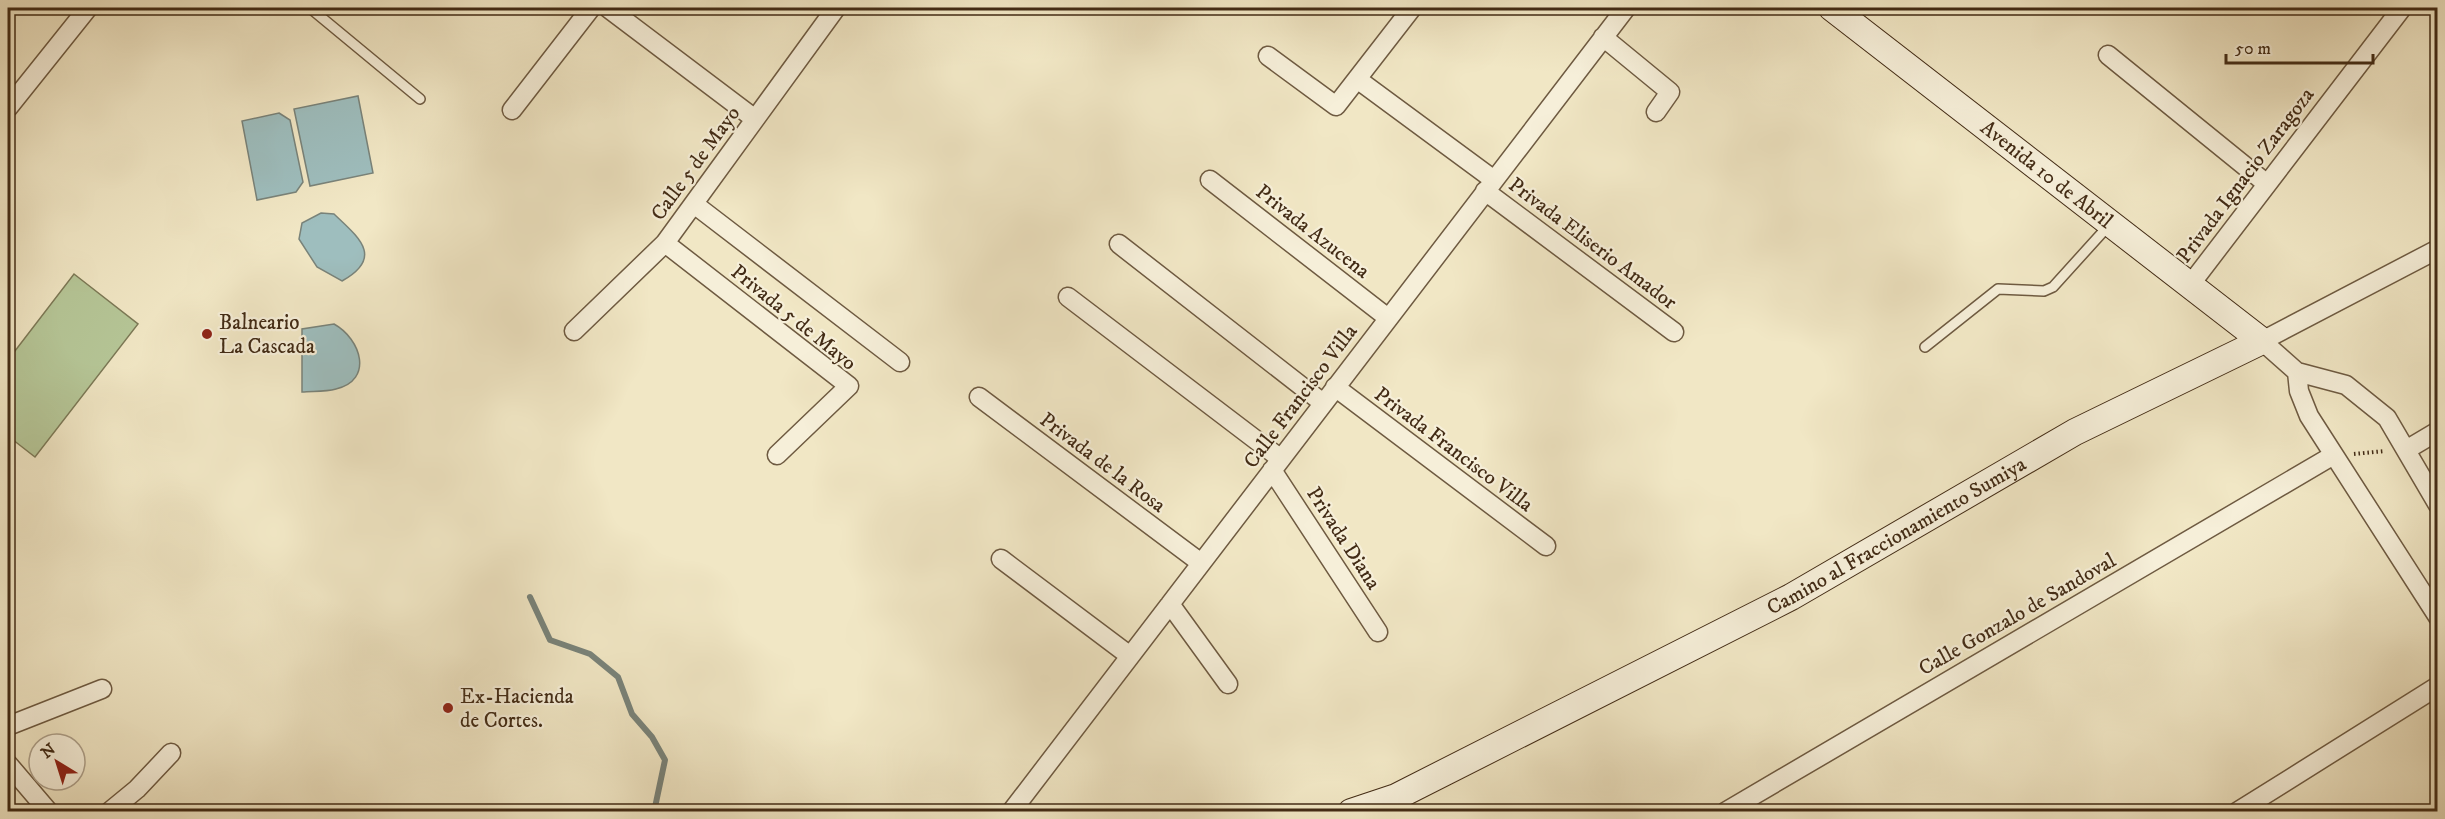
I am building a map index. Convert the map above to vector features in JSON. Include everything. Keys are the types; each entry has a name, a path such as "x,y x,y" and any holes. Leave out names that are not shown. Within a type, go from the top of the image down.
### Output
{"street":[{"path":"8,108 88,8"},
{"path":"512,110 591,8"},
{"path":"608,8 755,120"},
{"name":"Calle 5 de Mayo","path":"574,331 665,243 836,8"},
{"path":"1268,56 1336,106 1412,8"},
{"name":"Calle Francisco Villa","path":"1011,812 1626,8"},
{"name":"Avenida 10 de Abril","path":"1832,8 2262,341"},
{"name":"Privada Ignacio Zaragoza","path":"2190,285 2402,8"},
{"path":"1603,37 1670,92 1656,112"},
{"path":"2108,56 2267,184"},
{"name":"Privada Eliserio Amador","path":"1357,79 1674,332"},
{"name":"Privada Azucena","path":"1210,180 1388,318"},
{"name":"Privada 5 de Mayo","path":"694,204 900,362"},
{"name":"Privada 5 de Mayo","path":"665,243 849,386 777,455"},
{"path":"1119,244 1323,403"},
{"name":"Camino al Fraccionamiento Sumiya","path":"1351,812 1396,797 1791,597 2075,432 2262,341 2438,249"},
{"name":"Privada Diana","path":"1068,297 1277,464 1378,632"},
{"path":"2262,341 2297,372 2346,385 2387,418 2438,505"},
{"path":"2297,372 2299,391 2309,416 2332,456 2438,617"},
{"name":"Privada Francisco Villa","path":"1335,387 1546,546"},
{"name":"Privada de la Rosa","path":"979,397 1201,563"},
{"path":"2406,450 2438,431"},
{"name":"Calle Gonzalo de Sandoval","path":"1725,812 2332,456"},
{"path":"1001,559 1130,656"},
{"path":"1170,604 1228,684"},
{"path":"2237,812 2438,686"},
{"path":"8,726 102,689"},
{"path":"109,812 137,789 171,753"},
{"path":"8,764 49,812"}],"lane":[{"path":"310,8 420,99"},
{"path":"1925,347 1998,289 2003,287 2044,291 2053,287 2111,223"}],"path":[{"path":"2332,456 2406,450"}],"green space":[{"path":"74,274 138,324 35,457 8,436 8,360"}],"water":[{"path":"358,96 373,173 310,186 294,109"},
{"path":"279,113 290,120 303,182 296,192 257,200 242,121"},
{"path":"321,213 334,214 363,247 365,255 362,264 342,281 317,267 299,239 302,223"},
{"path":"334,324 351,339 357,349 359,368 356,377 348,384 336,389 302,392 302,329"}],"waterway":[{"path":"530,597 550,640 590,654 618,677 632,714 652,737 665,760 654,812"}],"place":[{"name":"Balneario La Cascada","path":"207,334"},
{"name":"Ex-Hacienda de Cortes.","path":"448,708"}]}
